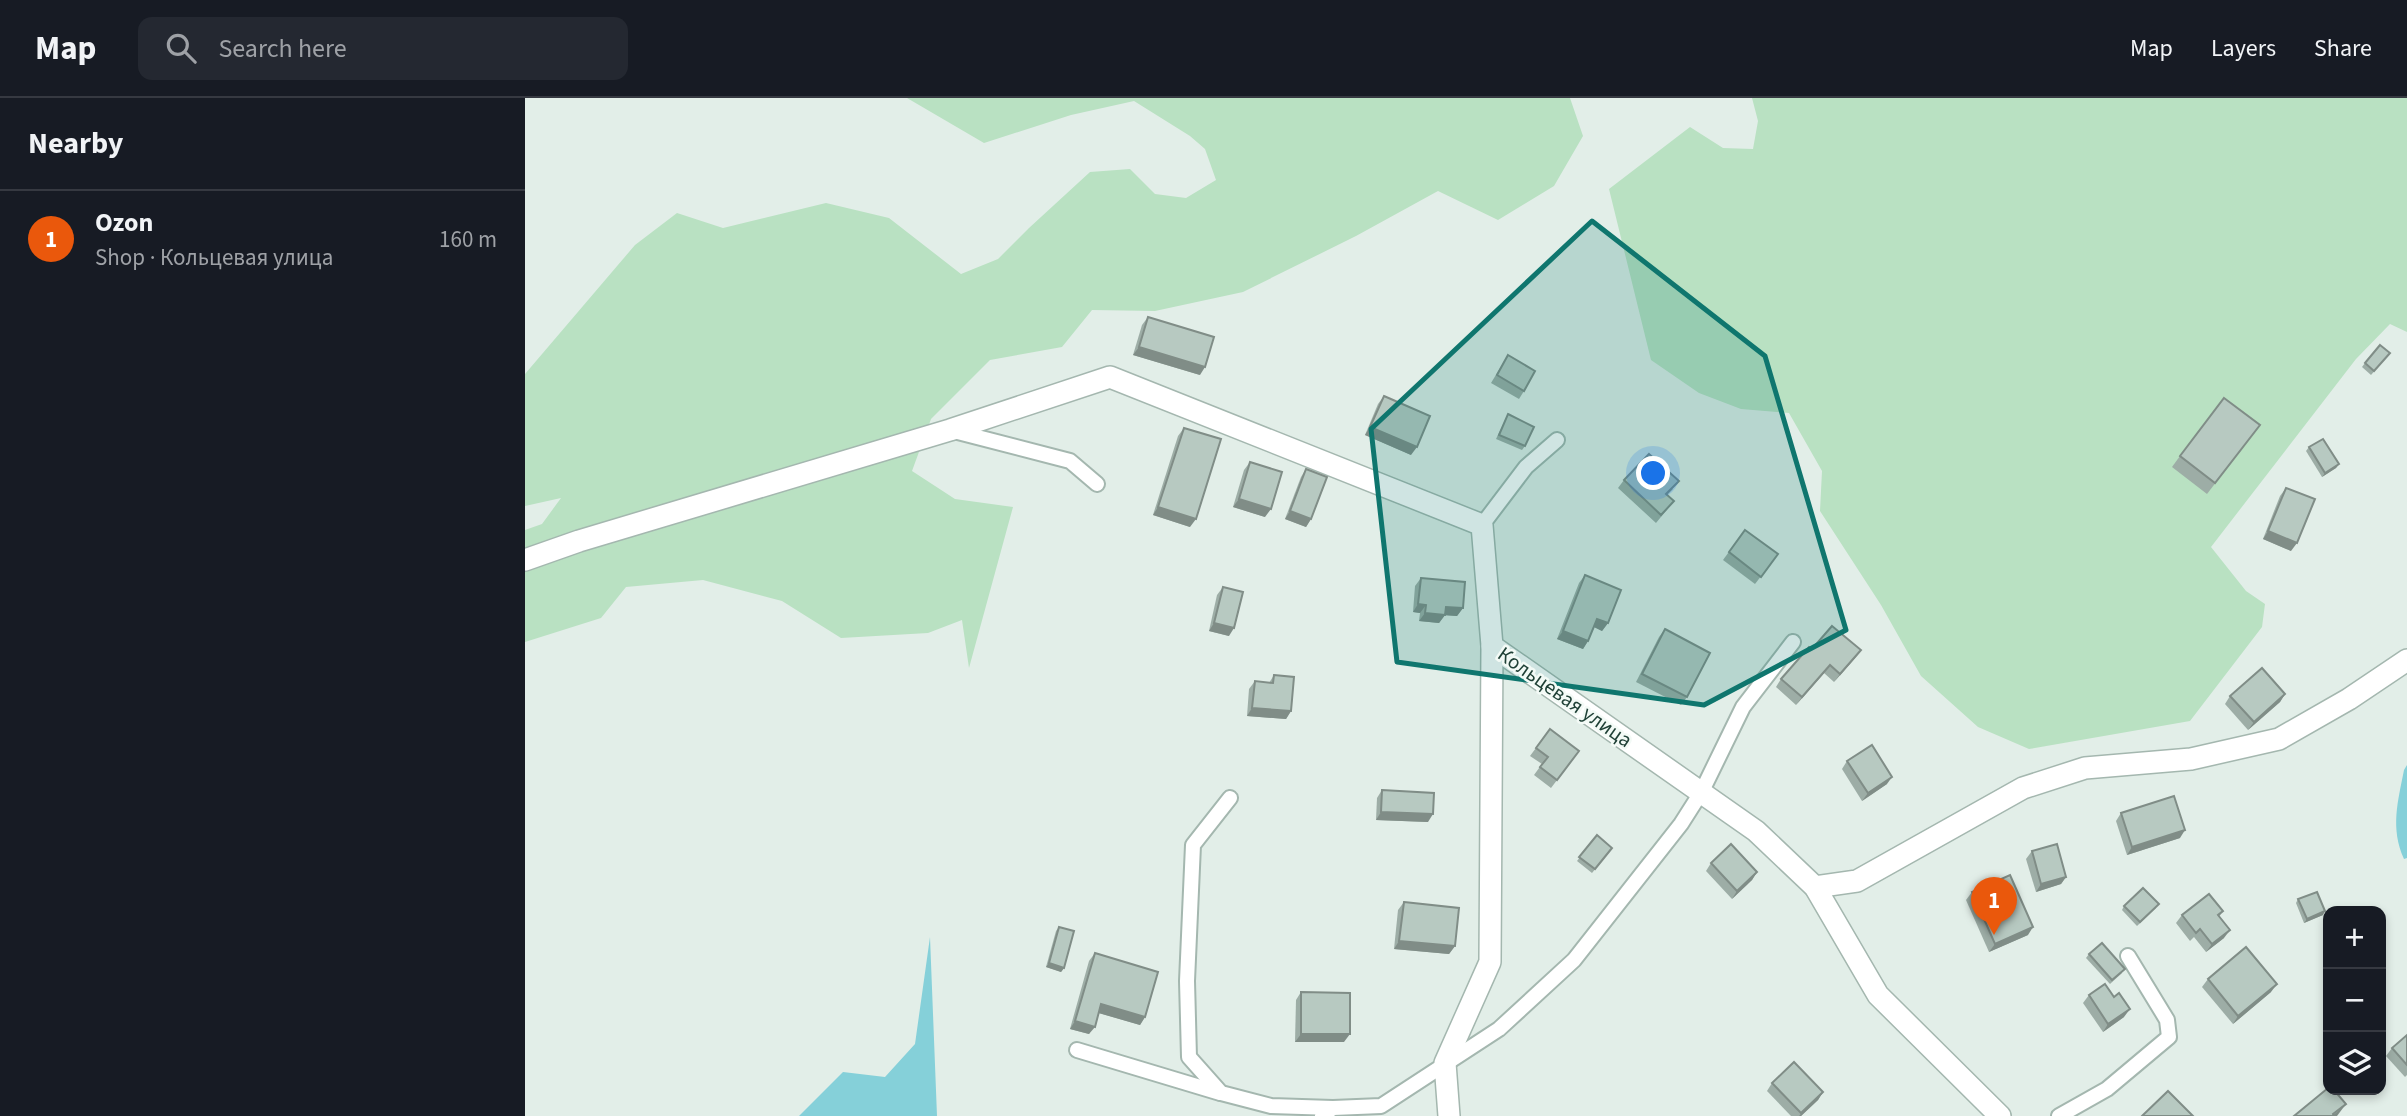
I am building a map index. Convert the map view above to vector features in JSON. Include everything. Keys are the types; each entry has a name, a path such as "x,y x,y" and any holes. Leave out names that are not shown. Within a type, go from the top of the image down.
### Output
{"street":[{"path":"525,560 579,541 950,430 1110,377 1482,525"},
{"name":"Кольцевая улица","path":"1482,525 1492,646 1756,831 1815,887 1878,995 2000,1116"},
{"path":"1449,1116 1445,1063 1490,962 1492,646"},
{"path":"1815,887 1857,881 2023,788 2085,768 2191,759 2279,738 2349,699 2407,660"}],"lane":[{"path":"950,430 1070,461 1097,484"},
{"path":"1482,525 1526,467 1557,440"},
{"path":"1077,1051 1271,1106 1327,1112 1381,1106 1499,1029 1574,960 1681,824 1702,791 1743,707 1793,642"},
{"path":"1221,1093 1189,1057 1187,981 1193,845 1230,797"},
{"path":"2059,1116 2107,1089 2169,1037 2167,1020 2128,956"}],"highlighted area":[{"path":"1592,221 1765,356 1846,630 1704,705 1397,662 1371,429"}],"green space":[{"path":"907,98 1570,98 1583,136 1554,186 1498,220 1438,191 1356,236 1243,292 1155,311 1092,310 1062,347 990,360 931,419 912,471 955,499 1013,507 969,668 962,620 928,633 841,638 782,601 703,580 626,587 601,618 525,642 525,530 542,524 561,498 525,506 525,374 635,245 677,213 723,228 826,203 889,218 961,274 998,259 1090,172 1130,169 1155,194 1186,198 1216,180 1205,149 1190,136 1134,101 1071,115 984,143"},
{"path":"1752,98 2407,98 2407,332 2390,324 2356,359 2211,547 2246,591 2265,604 2262,627 2190,721 2029,749 1978,727 1921,676 1881,605 1820,511 1822,471 1789,413 1741,409 1699,393 1651,360 1609,189 1690,127 1723,148 1753,149 1758,121"}],"water":[{"path":"2407,765 2407,858 2404,859 2396,825"},
{"path":"930,937 937,1116 799,1116 843,1072 885,1077 915,1044"}],"building":[{"path":"1148,317 1214,337 1205,367 1139,347"},
{"path":"2380,345 2390,353 2374,371 2365,363"},
{"path":"1508,355 1535,371 1524,391 1497,375"},
{"path":"1384,396 1430,416 1417,447 1370,427"},
{"path":"2224,398 2260,425 2215,483 2180,456"},
{"path":"1508,414 1534,427 1525,446 1499,435"},
{"path":"1184,428 1221,439 1196,519 1158,507"},
{"path":"2323,439 2339,464 2325,473 2309,447"},
{"path":"1649,454 1679,481 1666,494 1674,501 1661,515 1624,480"},
{"path":"1250,462 1282,472 1271,509 1239,499"},
{"path":"1306,469 1327,477 1311,519 1290,511"},
{"path":"2286,488 2315,499 2297,543 2268,531"},
{"path":"1745,530 1778,554 1761,577 1729,552"},
{"path":"1585,575 1621,590 1608,623 1597,619 1588,641 1563,631"},
{"path":"1421,578 1465,582 1463,608 1446,607 1445,615 1425,613 1426,605 1418,604"},
{"path":"1223,587 1243,592 1234,628 1214,623"},
{"path":"1832,626 1861,650 1840,674 1830,665 1802,697 1781,679"},
{"path":"1665,629 1710,653 1687,697 1642,674"},
{"path":"2262,668 2285,694 2254,722 2230,696"},
{"path":"1274,675 1294,677 1291,711 1252,708 1255,681 1273,683"},
{"path":"1550,729 1579,751 1557,780 1540,767 1548,757 1536,748"},
{"path":"1872,745 1892,777 1868,793 1847,761"},
{"path":"1382,790 1434,793 1433,814 1381,812"},
{"path":"2174,796 2185,830 2132,847 2121,813"},
{"path":"1597,835 1612,848 1595,869 1579,857"},
{"path":"1731,844 1757,872 1737,891 1711,863"},
{"path":"2057,844 2066,877 2041,884 2032,851"},
{"path":"2010,875 2033,927 1995,944 1972,892"},
{"path":"2143,888 2159,904 2140,922 2124,906"},
{"path":"2317,892 2323,912 2307,919 2298,899"},
{"path":"2209,894 2223,911 2218,915 2230,930 2212,944 2200,929 2196,933 2182,915"},
{"path":"1404,902 1459,908 1455,946 1399,941"},
{"path":"1059,927 1074,931 1064,968 1049,963"},
{"path":"2102,943 2125,969 2112,980 2089,954"},
{"path":"2246,947 2277,984 2238,1016 2208,979"},
{"path":"1095,953 1158,972 1145,1017 1101,1004 1095,1027 1075,1021"},
{"path":"2105,984 2114,997 2119,993 2130,1009 2108,1024 2089,995"},
{"path":"1301,992 1350,993 1350,1034 1301,1034"},
{"path":"2407,1035 2407,1065 2392,1048"},
{"path":"1794,1062 1823,1092 1801,1113 1772,1083"},
{"path":"2168,1091 2193,1116 2142,1116"},
{"path":"2323,1092 2323,1095 2338,1095 2346,1104 2333,1114 2334,1116 2294,1116"}],"place":[{"name":"Ozon","path":"1994,935"}]}
